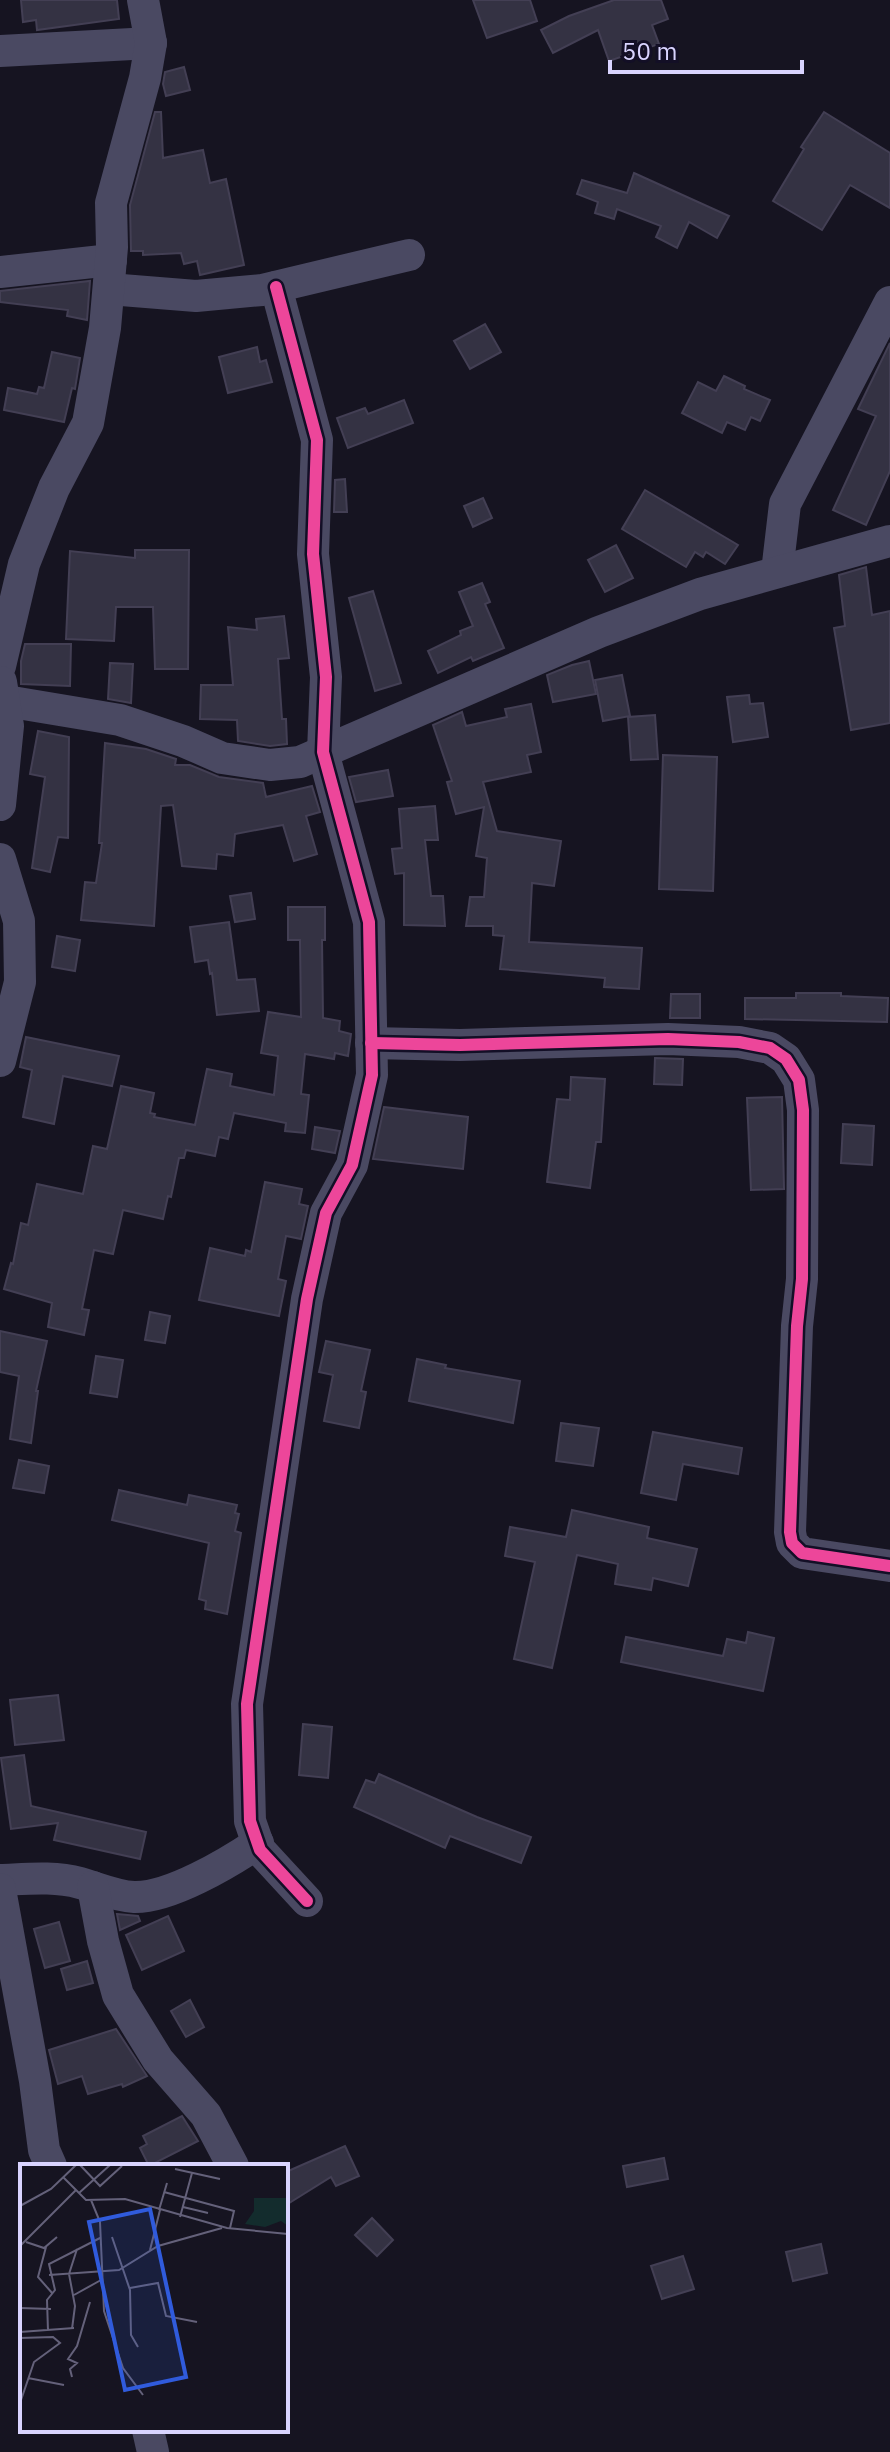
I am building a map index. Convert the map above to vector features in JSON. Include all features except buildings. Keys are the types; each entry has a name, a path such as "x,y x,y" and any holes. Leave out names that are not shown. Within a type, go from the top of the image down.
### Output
{"street":[{"path":"0,666 24,564 54,488 88,423 105,328 110,275 111,203 145,78 151,43 143,0"},
{"path":"0,51 151,43"},
{"path":"0,272 110,275 196,296 276,287 409,255"},
{"path":"276,287 317,440 313,554 326,677 323,752 369,922 372,1075 352,1165 326,1213 307,1299 247,1704 250,1821 260,1850 307,1901"},
{"path":"777,572 785,504 890,302"},
{"path":"0,805 8,726 1,693 120,720 222,758 270,765 300,762 599,632 700,594 890,541"},
{"path":"0,859 19,921 20,982 0,1061"},
{"path":"371,1043 460,1045 668,1039 739,1042 770,1048 786,1059 799,1080 803,1110 802,1279 796,1341 792,1543 802,1553 890,1566"},
{"path":"0,1880 47,1878 136,1897 175,1887 220,1868 258,1843"},
{"path":"93,1887 103,1941 118,1995 158,2060 206,2115 232,2164"},
{"path":"0,1889 35,2081 44,2150 50,2164"},
{"path":"148,2432 153,2452"}],"cycle path":[{"path":"276,287 317,440 313,554 326,677 323,752 369,922 372,1075 352,1165 326,1213 307,1299 247,1704 250,1821 260,1850 307,1901"},
{"path":"371,1043 460,1045 668,1039 739,1042 770,1048 786,1059 799,1080 803,1110 802,1279 797,1326 792,1543 802,1553 890,1566"}]}
